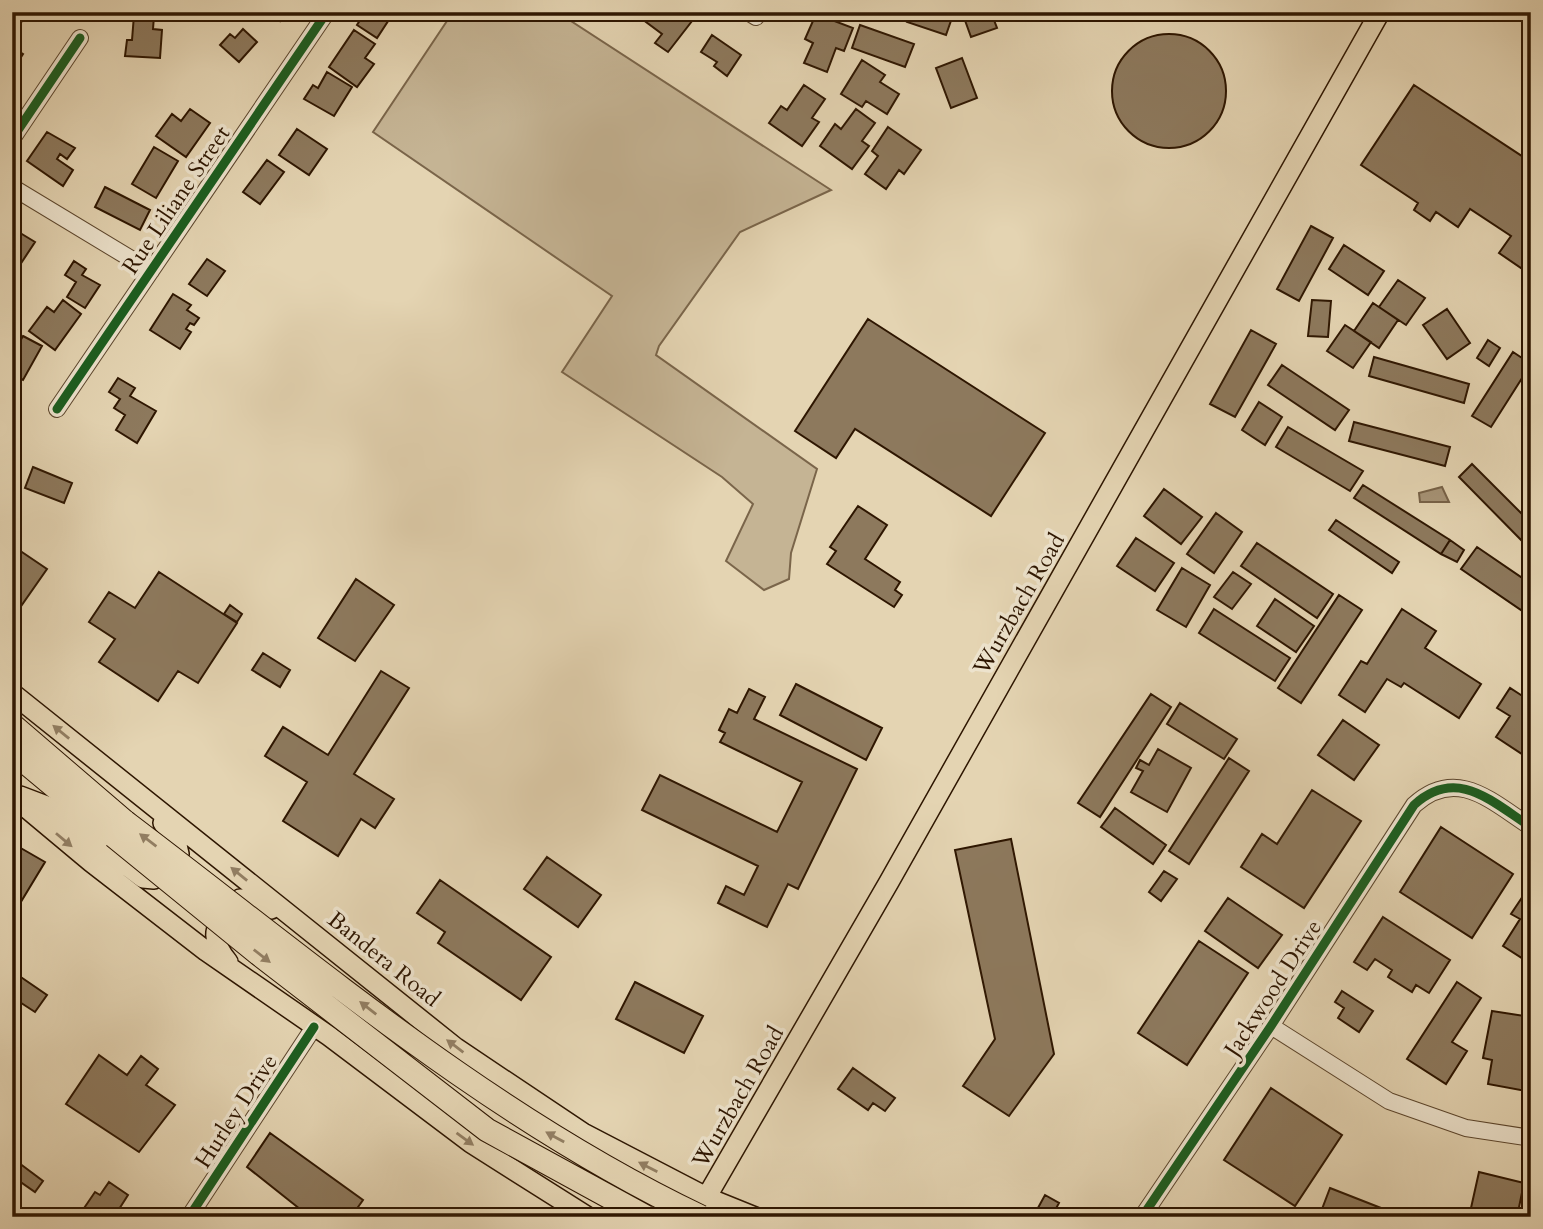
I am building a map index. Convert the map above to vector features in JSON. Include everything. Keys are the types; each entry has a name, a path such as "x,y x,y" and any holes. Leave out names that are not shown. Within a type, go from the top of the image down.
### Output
{"highway":[{"path":"12,726 119,829 259,954 486,1130 646,1217"},
{"path":"12,751 515,1114 705,1207"}],"main road":[{"name":"Wurzbach Road","path":"695,1217 705,1207 1165,398 1380,12"},
{"name":"Bandera Road","path":"12,693 456,1048 583,1133 705,1207 755,1217"},
{"path":"12,795 49,807 125,867 143,878 155,879 167,870 179,854 178,844 170,830 120,779"},
{"path":"12,795 91,862 253,984 471,1143 588,1217"},
{"path":"253,984 226,961 215,945 215,933 222,918 240,900 260,902 331,948"}],"street":[{"name":"Rue Liliane Street","path":"57,409 327,12"},
{"path":"12,139 80,38"},
{"path":"12,187 151,271"},
{"name":"Jackwood Drive","path":"1142,1217 1271,1026 1414,805 1441,787 1464,788 1531,827"},
{"path":"1271,1026 1389,1101 1466,1128 1531,1139"},
{"name":"Hurley Drive","path":"189,1217 314,1027"}],"shaded area":[{"path":"453,12 557,12 831,190 740,232 659,346 656,355 817,469 791,553 789,579 764,590 726,561 753,504 722,477 562,372 612,296 373,132"},
{"path":"1442,487 1449,502 1420,502 1419,493"}],"building":[{"path":"12,12 27,12 14,35 12,33"},
{"path":"267,12 286,12 280,21"},
{"path":"365,12 394,12 377,38 357,25"},
{"path":"641,12 678,12 692,21 668,52 655,43 662,34 638,16"},
{"path":"911,12 954,12 946,35 907,22"},
{"path":"962,12 1014,12 994,20 997,28 971,37"},
{"path":"816,14 853,28 844,51 836,48 827,72 804,63 813,43 805,39"},
{"path":"134,15 154,16 153,29 162,30 160,58 125,56 127,40 132,40"},
{"path":"860,25 914,44 905,67 852,48"},
{"path":"243,29 257,42 239,62 220,45 230,34 235,38"},
{"path":"354,30 375,44 365,58 374,64 357,87 329,67"},
{"path":"1169,34 1191,38 1209,51 1222,69 1226,91 1222,113 1209,131 1191,144 1169,148 1147,144 1129,131 1116,113 1112,91 1116,69 1129,51 1147,38"},
{"path":"712,35 741,55 727,76 714,66 717,62 701,52"},
{"path":"12,47 23,54 12,71"},
{"path":"962,58 977,98 951,108 936,68"},
{"path":"862,60 885,75 880,82 899,94 887,114 866,101 862,107 841,94"},
{"path":"327,72 352,87 334,116 304,99 313,85 318,88"},
{"path":"804,85 825,99 812,118 819,122 802,146 769,123 781,106 787,110"},
{"path":"1414,85 1531,162 1531,275 1499,253 1511,236 1470,209 1458,227 1436,212 1430,221 1414,210 1418,203 1361,165"},
{"path":"190,109 210,123 186,157 156,136 172,114 181,121"},
{"path":"856,109 875,123 862,141 869,146 852,169 820,146 835,124 841,129"},
{"path":"888,127 921,150 904,174 899,170 886,189 865,174 878,156 872,151"},
{"path":"297,129 327,149 309,175 279,155"},
{"path":"47,132 75,148 67,159 60,154 57,159 73,170 63,186 27,161"},
{"path":"154,147 178,161 156,198 132,184"},
{"path":"267,160 284,172 260,204 243,192"},
{"path":"105,187 150,210 140,230 95,207"},
{"path":"1311,226 1333,238 1299,301 1277,289"},
{"path":"12,228 35,242 14,274 12,273"},
{"path":"1344,245 1384,271 1368,295 1329,269"},
{"path":"207,259 225,271 207,296 189,284"},
{"path":"74,261 86,269 82,275 100,285 85,308 67,297 76,282 65,275"},
{"path":"1398,280 1425,298 1406,325 1379,307"},
{"path":"173,294 191,305 187,310 199,318 194,325 190,323 186,329 191,332 180,349 150,330"},
{"path":"63,300 81,314 55,350 29,331 47,307 54,312"},
{"path":"1312,300 1331,301 1328,337 1308,336"},
{"path":"1373,303 1398,320 1379,348 1354,331"},
{"path":"1447,309 1470,343 1447,359 1423,325"},
{"path":"868,319 1045,433 991,516 855,429 836,458 795,431"},
{"path":"1345,325 1371,342 1353,368 1327,351"},
{"path":"1251,330 1276,344 1235,417 1210,404"},
{"path":"23,336 42,346 23,380 12,374 12,355"},
{"path":"1488,340 1500,348 1489,366 1477,358"},
{"path":"1513,352 1531,364 1491,427 1472,416"},
{"path":"1374,357 1469,384 1464,403 1369,376"},
{"path":"1282,365 1349,410 1335,430 1268,385"},
{"path":"118,378 135,388 130,396 156,411 137,443 116,430 125,415 114,408 120,399 109,392"},
{"path":"1259,402 1282,417 1265,445 1242,430"},
{"path":"1354,422 1450,447 1445,466 1349,441"},
{"path":"1288,427 1363,471 1350,491 1276,447"},
{"path":"1472,464 1531,523 1531,542 1527,546 1459,477"},
{"path":"33,467 72,483 64,503 25,488"},
{"path":"1363,485 1450,540 1441,554 1354,498"},
{"path":"1164,489 1202,517 1181,544 1144,516"},
{"path":"858,506 887,525 865,559 900,582 895,590 902,595 894,607 827,564 836,551 830,547"},
{"path":"1216,513 1242,532 1214,573 1187,554"},
{"path":"1336,520 1399,562 1392,573 1329,530"},
{"path":"1136,538 1174,563 1155,591 1117,566"},
{"path":"1450,540 1464,550 1457,562 1441,554"},
{"path":"1257,543 1333,594 1317,618 1241,566"},
{"path":"12,546 47,569 12,619"},
{"path":"1477,547 1531,584 1531,617 1461,569"},
{"path":"1182,568 1210,585 1186,627 1157,610"},
{"path":"159,572 237,623 198,683 178,671 158,701 99,662 115,639 89,622 109,592 135,608"},
{"path":"1233,572 1251,584 1232,609 1214,597"},
{"path":"356,579 394,605 355,661 318,638"},
{"path":"1339,595 1362,610 1301,703 1278,688"},
{"path":"1275,599 1314,626 1296,652 1257,626"},
{"path":"230,605 242,614 237,622 224,614"},
{"path":"1214,609 1290,658 1275,681 1199,633"},
{"path":"1402,609 1436,631 1425,648 1481,684 1459,718 1404,683 1401,687 1387,679 1365,712 1339,695 1361,661 1367,664"},
{"path":"263,653 290,670 280,687 252,670"},
{"path":"381,671 409,688 354,774 394,799 375,828 361,819 338,856 283,821 307,782 265,756 283,727 328,755"},
{"path":"796,684 882,728 866,760 780,715"},
{"path":"1531,687 1531,760 1496,737 1510,716 1497,708 1510,688 1524,697"},
{"path":"749,689 765,697 754,719 857,769 798,889 788,884 767,927 718,903 726,886 744,895 758,866 642,810 660,775 777,832 802,782 720,742 725,733 719,730 729,709 737,713"},
{"path":"1151,694 1171,707 1100,817 1078,803"},
{"path":"1180,703 1237,739 1224,759 1167,724"},
{"path":"1343,720 1379,745 1354,780 1318,755"},
{"path":"1158,749 1191,768 1167,812 1131,792 1143,771 1136,768 1140,760 1149,765"},
{"path":"1229,758 1249,771 1189,864 1169,851"},
{"path":"1312,790 1361,821 1304,908 1241,867 1262,834 1277,844"},
{"path":"1115,808 1166,845 1153,864 1101,827"},
{"path":"1441,827 1513,874 1472,938 1400,892"},
{"path":"1011,839 1054,1054 1009,1116 963,1086 995,1039 955,850"},
{"path":"12,843 45,862 13,915 12,915"},
{"path":"547,857 601,895 578,927 524,889"},
{"path":"1164,871 1177,879 1161,901 1149,892"},
{"path":"440,880 551,957 521,1000 438,943 445,932 417,913"},
{"path":"1531,884 1531,964 1503,946 1520,919 1511,914"},
{"path":"1228,898 1282,935 1258,968 1205,931"},
{"path":"1383,917 1450,960 1429,993 1416,985 1412,992 1388,977 1392,970 1375,959 1367,970 1354,962"},
{"path":"1199,941 1248,973 1187,1065 1138,1033"},
{"path":"12,971 47,995 35,1012 12,997"},
{"path":"635,982 703,1016 684,1053 616,1019"},
{"path":"1457,982 1481,998 1452,1042 1467,1051 1446,1084 1407,1059"},
{"path":"1342,991 1373,1011 1359,1032 1338,1018 1344,1008 1335,1002"},
{"path":"1492,1011 1531,1017 1531,1092 1488,1084 1492,1060 1483,1058"},
{"path":"99,1055 127,1075 141,1056 158,1069 146,1085 175,1105 139,1152 66,1104"},
{"path":"853,1068 895,1098 885,1111 873,1103 868,1110 838,1089"},
{"path":"1271,1088 1342,1135 1295,1206 1224,1160"},
{"path":"270,1133 363,1200 351,1217 310,1217 247,1167"},
{"path":"15,1160 43,1181 35,1192 12,1176"},
{"path":"1479,1172 1524,1183 1517,1217 1469,1217"},
{"path":"109,1182 128,1195 114,1217 78,1217 95,1192 100,1195"},
{"path":"1330,1188 1404,1217 1319,1217"},
{"path":"1045,1195 1059,1203 1053,1214 1056,1217 1033,1217"}],"cycle path":[{"path":"57,409 327,12"},
{"path":"12,139 80,38"},
{"path":"1142,1217 1271,1026 1414,805 1445,788 1460,788 1488,799 1531,827"},
{"path":"189,1217 314,1027"}]}
